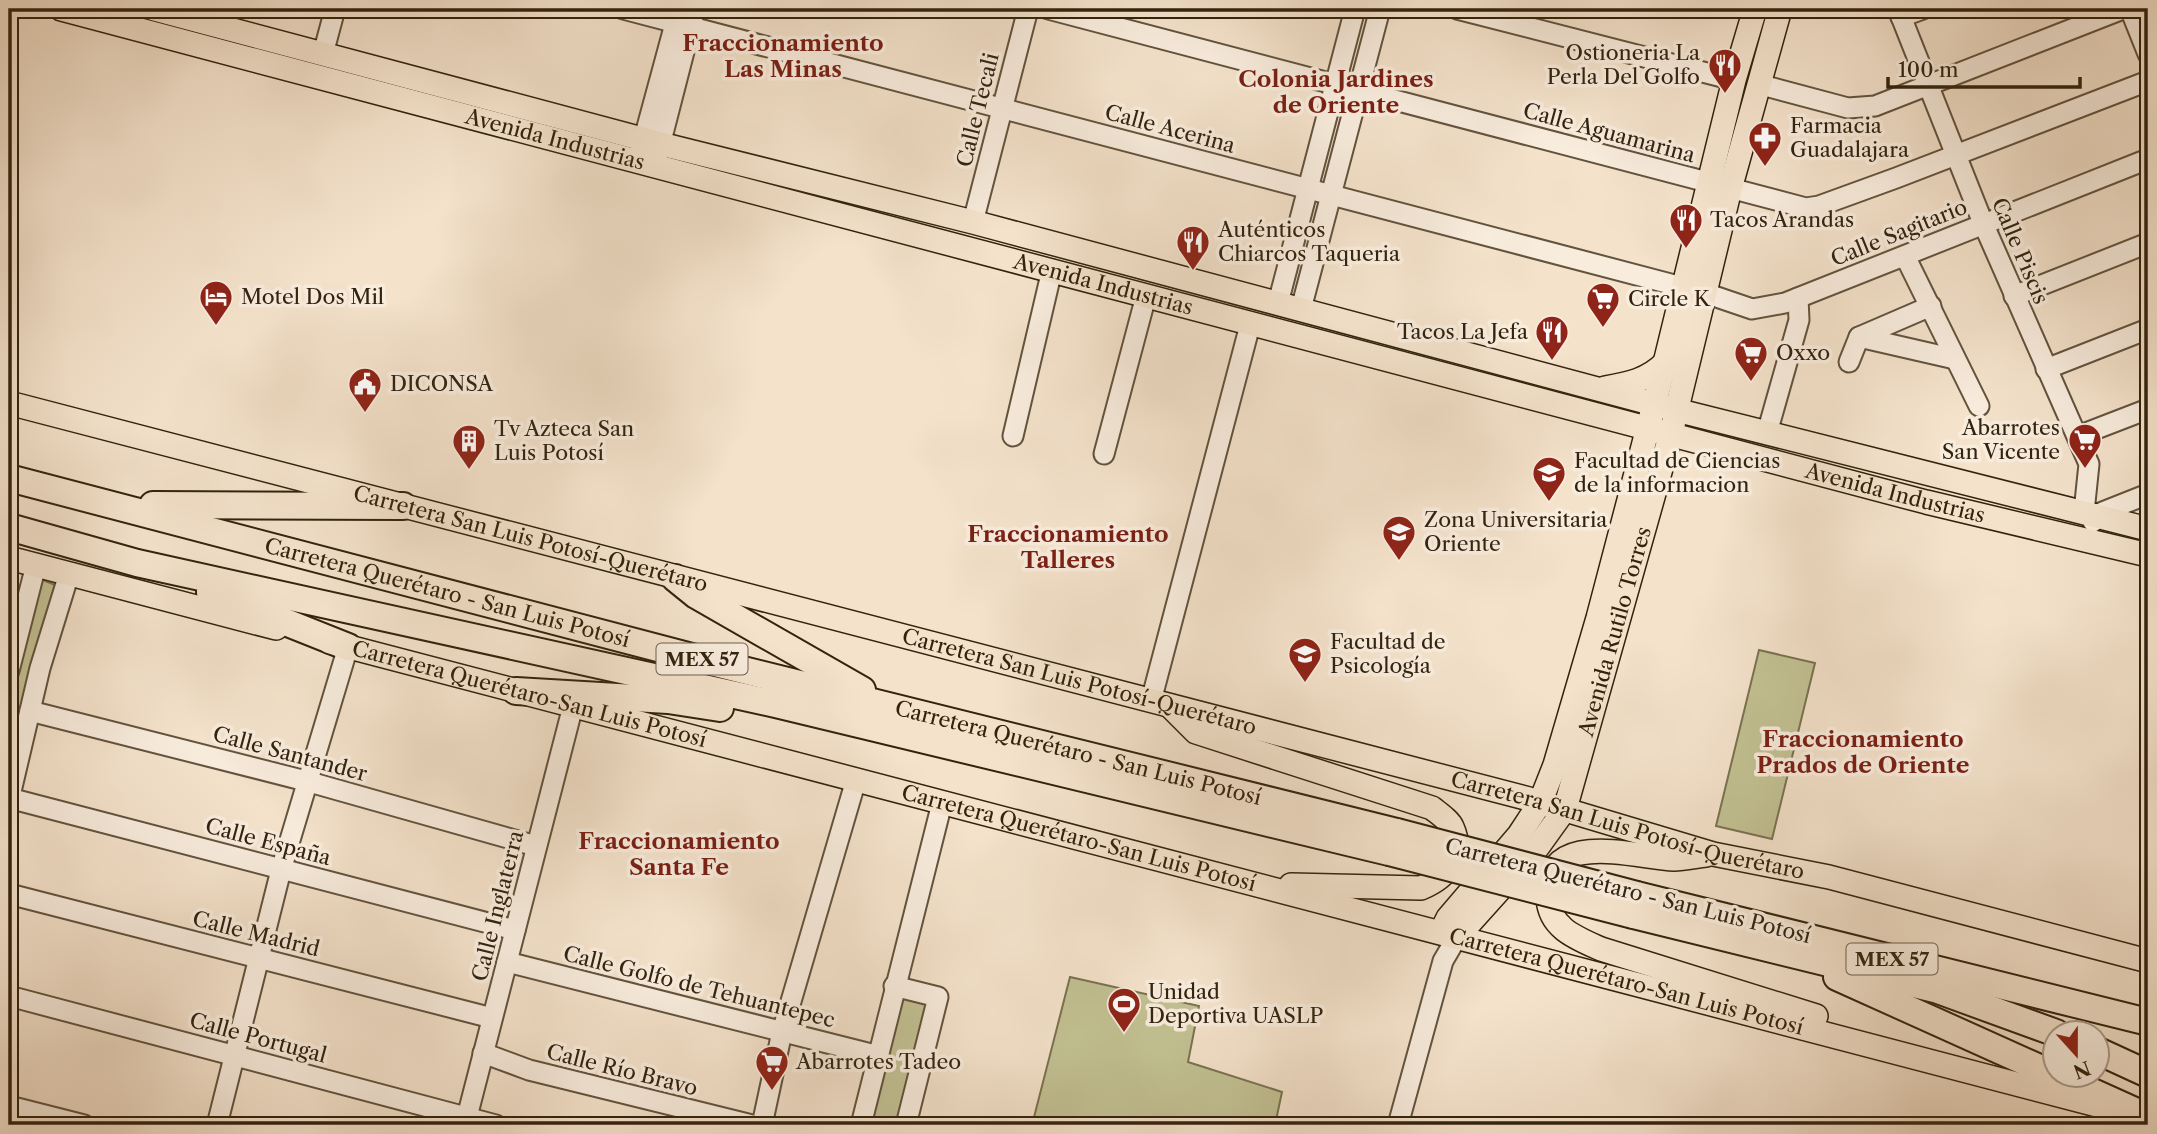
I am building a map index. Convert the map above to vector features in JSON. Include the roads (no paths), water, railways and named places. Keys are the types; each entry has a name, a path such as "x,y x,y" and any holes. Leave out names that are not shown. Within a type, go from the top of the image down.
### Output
{"highway":[{"name":"Carretera Querétaro - San Luis Potosí","path":"9,478 891,706 1635,905 2148,1022"},
{"path":"117,505 403,506"},
{"name":"Carretera Querétaro - San Luis Potosí","path":"9,527 137,563 1393,842"},
{"path":"137,563 348,647"},
{"path":"674,578 695,594 891,706"},
{"path":"516,691 668,700 730,709 776,704"},
{"name":"Carretera Querétaro - San Luis Potosí","path":"1635,905 1778,950 1938,990 2042,1028"},
{"path":"1778,950 2148,1118"},
{"path":"2095,1009 2148,1011"},
{"path":"2112,1057 2148,1073"}],"main road":[{"name":"Avenida Industrias","path":"61,9 649,152 973,222 1653,404 2148,529"},
{"name":"Avenida Industrias","path":"154,9 323,54 1052,270 1250,325 1648,426 1926,502 2148,555"},
{"name":"Avenida Rutilo Torres","path":"1449,934 1537,848 1565,809 1671,433 1676,410 1675,367 1719,185 1734,80 1755,9"},
{"name":"Avenida Rutilo Torres","path":"1719,185 1758,84 1780,9"},
{"name":"Avenida Rutilo Torres","path":"1449,934 1448,918 1519,835 1540,803 1555,765 1598,618 1653,404 1675,367"},
{"path":"1597,389 1629,384 1675,367 1695,399 1720,421"},
{"name":"Carretera San Luis Potosí-Querétaro","path":"9,403 1565,809 1713,854 1829,877 2148,961"},
{"name":"Carretera Querétaro-San Luis Potosí","path":"9,558 2148,1118"},
{"path":"1160,703 1196,732 1432,808 1451,825 1456,842 1453,863 1441,880 1422,888 1256,886"},
{"path":"1713,854 1677,859 1590,849 1562,860 1547,884 1549,912 1568,934 1601,949 1850,1028 1886,1050"}],"street":[{"path":"323,54 335,9"},
{"name":"Calle Acerina","path":"623,9 685,17 1002,108 1694,290"},
{"name":"Calle Tecali","path":"973,222 1028,9"},
{"name":"Calle Aguamarina","path":"1048,9 1791,206 1819,206 2148,81"},
{"path":"1278,303 1355,9"},
{"path":"1301,309 1380,9"},
{"path":"1457,9 1734,80"},
{"path":"1900,13 1923,9"},
{"path":"1758,84 1848,108 1875,106 2123,9"},
{"path":"2130,9 2148,54"},
{"name":"Calle Piscis","path":"1900,13 1983,223 2089,464 2090,540"},
{"path":"649,152 685,17"},
{"name":"Calle Sagitario","path":"1694,290 1752,309 1798,298 2148,159"},
{"path":"2014,296 2148,243"},
{"path":"1905,256 1979,406"},
{"path":"1013,436 1052,270"},
{"path":"1104,454 1146,296"},
{"path":"1767,433 1799,320 1798,298"},
{"path":"1849,362 1859,337 1931,306"},
{"path":"1160,703 1250,325"},
{"path":"2046,369 2148,329"},
{"path":"1859,337 1955,359"},
{"path":"2078,436 2148,409"},
{"path":"2089,513 2148,494"},
{"path":"36,565 9,668 40,668"},
{"path":"9,799 40,668 69,574"},
{"path":"216,1125 281,870 348,647"},
{"name":"Calle Inglaterra","path":"467,1117 573,706"},
{"name":"Calle Santander","path":"30,711 306,781 537,846"},
{"path":"762,1125 782,1032 856,780"},
{"name":"Calle España","path":"9,799 515,930"},
{"path":"861,1125 942,803"},
{"name":"Calle Madrid","path":"9,894 492,1018"},
{"path":"1398,1125 1449,934"},
{"name":"Calle Golfo de Tehuantepec","path":"507,962 879,1056"},
{"path":"894,986 938,997 906,1125"},
{"name":"Calle Portugal","path":"9,996 496,1125"},
{"name":"Calle Río Bravo","path":"483,1053 529,1070 752,1125"},
{"path":"9,1106 84,1125"}],"place":[{"name":"Ostioneria La Perla Del Golfo","path":"1725,95"},
{"name":"Farmacia Guadalajara","path":"1765,168"},
{"name":"Tacos Arandas","path":"1686,250"},
{"name":"Auténticos Chiarcos Taqueria","path":"1193,272"},
{"name":"Motel Dos Mil","path":"216,327"},
{"name":"Circle K","path":"1603,329"},
{"name":"Tacos La Jefa","path":"1552,362"},
{"name":"Oxxo","path":"1751,383"},
{"name":"DICONSA","path":"365,414"},
{"name":"Abarrotes San Vicente","path":"2085,470"},
{"name":"Tv Azteca San Luis Potosí","path":"469,471"},
{"name":"Facultad de Ciencias de la informacion","path":"1549,503"},
{"name":"Zona Universitaria Oriente","path":"1399,562"},
{"name":"Facultad de Psicología","path":"1305,684"},
{"name":"Unidad Deportiva UASLP","path":"1124,1034"},
{"name":"Abarrotes Tadeo","path":"772,1092"}],"district":[{"name":"Fraccionamiento Las Minas","path":"783,56"},
{"name":"Colonia Jardines de Oriente","path":"1336,92"},
{"name":"Fraccionamiento Talleres","path":"1068,547"},
{"name":"Fraccionamiento Prados de Oriente","path":"1863,752"},
{"name":"Fraccionamiento Santa Fe","path":"679,854"}]}
